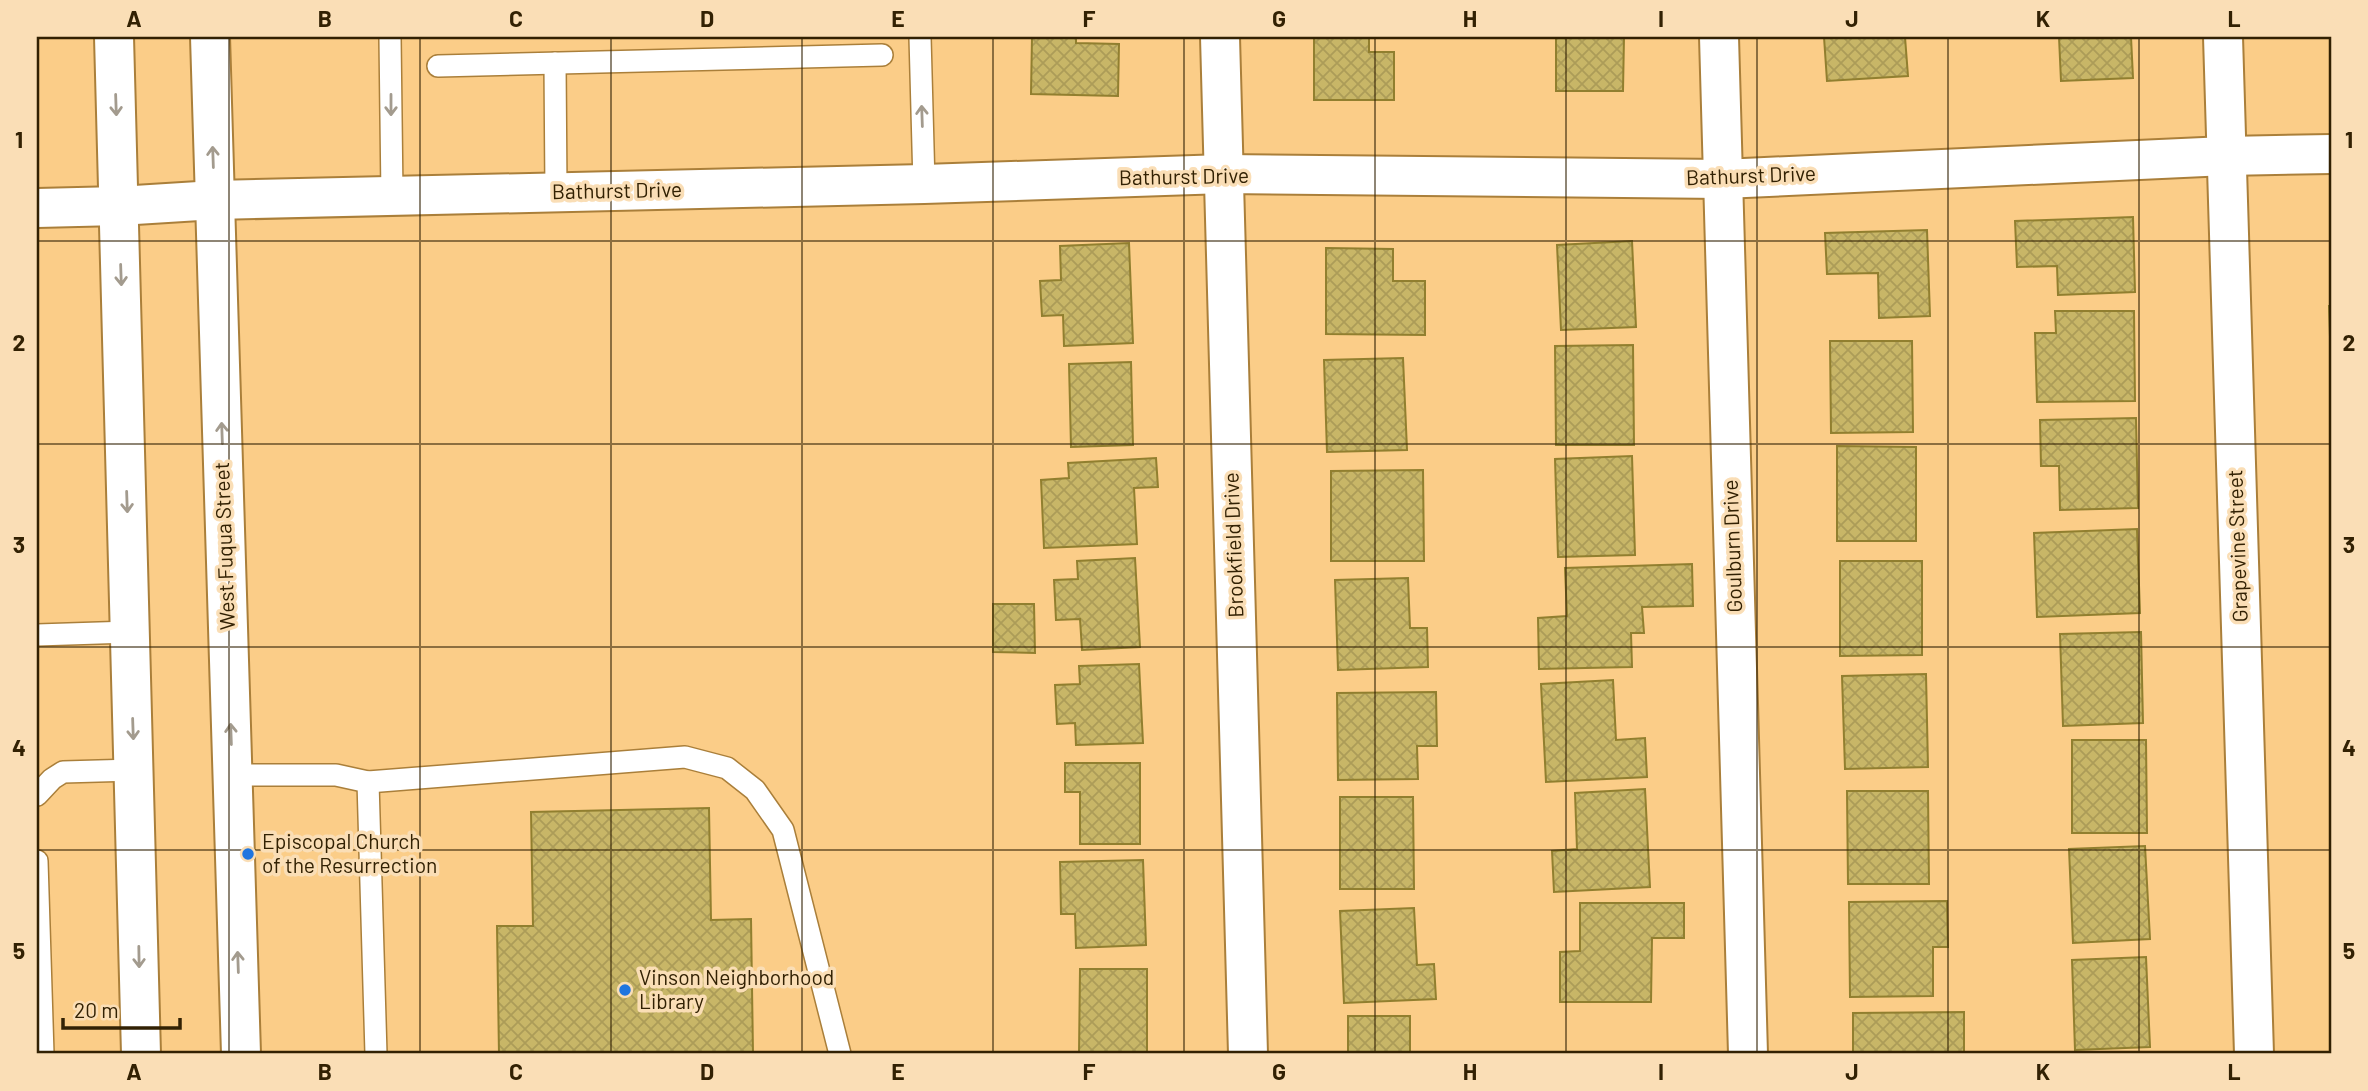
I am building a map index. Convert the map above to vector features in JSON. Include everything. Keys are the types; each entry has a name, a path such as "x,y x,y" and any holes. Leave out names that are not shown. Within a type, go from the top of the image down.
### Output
{"street":[{"path":"114,37 141,1054"},
{"name":"West Fuqua Street","path":"209,37 241,1054"},
{"name":"Brookfield Drive","path":"1220,37 1248,1054"},
{"name":"Goulburn Drive","path":"1719,37 1748,1054"},
{"name":"Grapevine Street","path":"2223,37 2254,1054"},
{"name":"Bathurst Drive","path":"37,208 215,200 925,184 1224,174 1723,179 2226,156 2331,154"}],"lane":[{"path":"390,37 392,196"},
{"path":"920,37 925,184"},
{"path":"438,65 882,55"},
{"path":"555,63 556,192"},
{"path":"37,635 130,632"},
{"path":"232,775 336,775 368,782 685,757 727,768 755,790 783,830 840,1054"},
{"path":"37,794 52,779 64,772 134,771"},
{"path":"368,782 376,1054"},
{"path":"37,861 43,1054"}],"building":[{"path":"1032,37 1076,37 1076,43 1119,44 1118,96 1031,94"},
{"path":"1314,37 1369,37 1369,52 1394,52 1394,100 1314,100"},
{"path":"1556,37 1624,37 1623,91 1556,91"},
{"path":"1824,37 1905,37 1908,76 1827,81"},
{"path":"2059,37 2131,37 2133,78 2061,81"},
{"path":"2133,217 2135,292 2058,295 2057,266 2017,267 2015,221"},
{"path":"1927,230 1930,316 1879,318 1878,273 1827,274 1825,233"},
{"path":"1632,241 1636,327 1561,330 1557,245"},
{"path":"1129,243 1133,343 1064,346 1063,315 1042,316 1040,281 1061,280 1060,246"},
{"path":"1326,248 1393,249 1393,281 1425,281 1425,335 1326,334"},
{"path":"2329,306 2331,306 2331,367"},
{"path":"2055,311 2134,311 2135,401 2037,402 2035,333 2056,333"},
{"path":"1830,341 1912,341 1913,432 1831,433"},
{"path":"1633,345 1634,445 1556,445 1555,346"},
{"path":"1403,358 1407,450 1327,452 1324,360"},
{"path":"1131,362 1133,445 1071,447 1069,364"},
{"path":"2136,418 2138,508 2060,510 2059,466 2041,466 2040,420"},
{"path":"1837,446 1916,447 1916,541 1837,541"},
{"path":"1632,456 1635,555 1558,557 1555,459"},
{"path":"1156,458 1158,487 1134,488 1137,544 1044,548 1041,480 1069,478 1068,463"},
{"path":"1423,470 1424,561 1331,561 1331,471"},
{"path":"2137,529 2140,613 2037,617 2034,533"},
{"path":"1135,558 1140,647 1082,650 1080,619 1056,620 1054,580 1078,579 1077,561"},
{"path":"1840,561 1922,561 1922,655 1840,656"},
{"path":"1692,564 1693,606 1642,607 1644,633 1631,633 1632,667 1539,669 1538,618 1567,616 1565,568"},
{"path":"1408,578 1410,628 1427,628 1428,667 1338,670 1335,580"},
{"path":"993,604 1034,604 1035,653 993,652"},
{"path":"2141,632 2143,723 2063,726 2060,634"},
{"path":"1139,664 1143,743 1076,745 1075,723 1057,724 1055,685 1080,684 1079,666"},
{"path":"1926,674 1928,767 1845,769 1842,676"},
{"path":"1613,680 1616,740 1645,738 1647,777 1546,782 1541,684"},
{"path":"1436,692 1437,746 1417,746 1418,779 1338,780 1337,693"},
{"path":"2072,740 2146,740 2147,833 2072,833"},
{"path":"1065,763 1140,763 1140,844 1080,844 1080,792 1065,792"},
{"path":"1645,789 1650,887 1554,892 1552,851 1577,849 1575,793"},
{"path":"1847,791 1928,791 1929,884 1848,884"},
{"path":"1340,797 1413,797 1414,889 1340,889"},
{"name":"Vinson Neighborhood Library","path":"709,808 711,920 751,919 753,1054 499,1054 497,926 533,926 531,812"},
{"path":"2145,846 2150,939 2073,943 2069,849"},
{"path":"1143,860 1146,945 1076,948 1075,914 1061,914 1060,862"},
{"path":"1947,901 1948,947 1933,947 1933,996 1850,997 1849,902"},
{"path":"1580,903 1684,903 1684,938 1652,938 1651,1002 1560,1002 1560,952 1580,951"},
{"path":"1414,908 1417,965 1434,964 1436,999 1344,1003 1340,911"},
{"path":"2146,957 2150,1047 2075,1050 2072,960"},
{"path":"1080,969 1147,969 1147,1054 1079,1054"},
{"path":"1964,1012 1964,1054 1853,1054 1853,1013"},
{"path":"1348,1016 1410,1016 1410,1052 1428,1054 1348,1054"}],"place":[{"name":"Episcopal Church of the Resurrection","path":"248,854"},
{"name":"Vinson Neighborhood Library","path":"625,990"}]}
